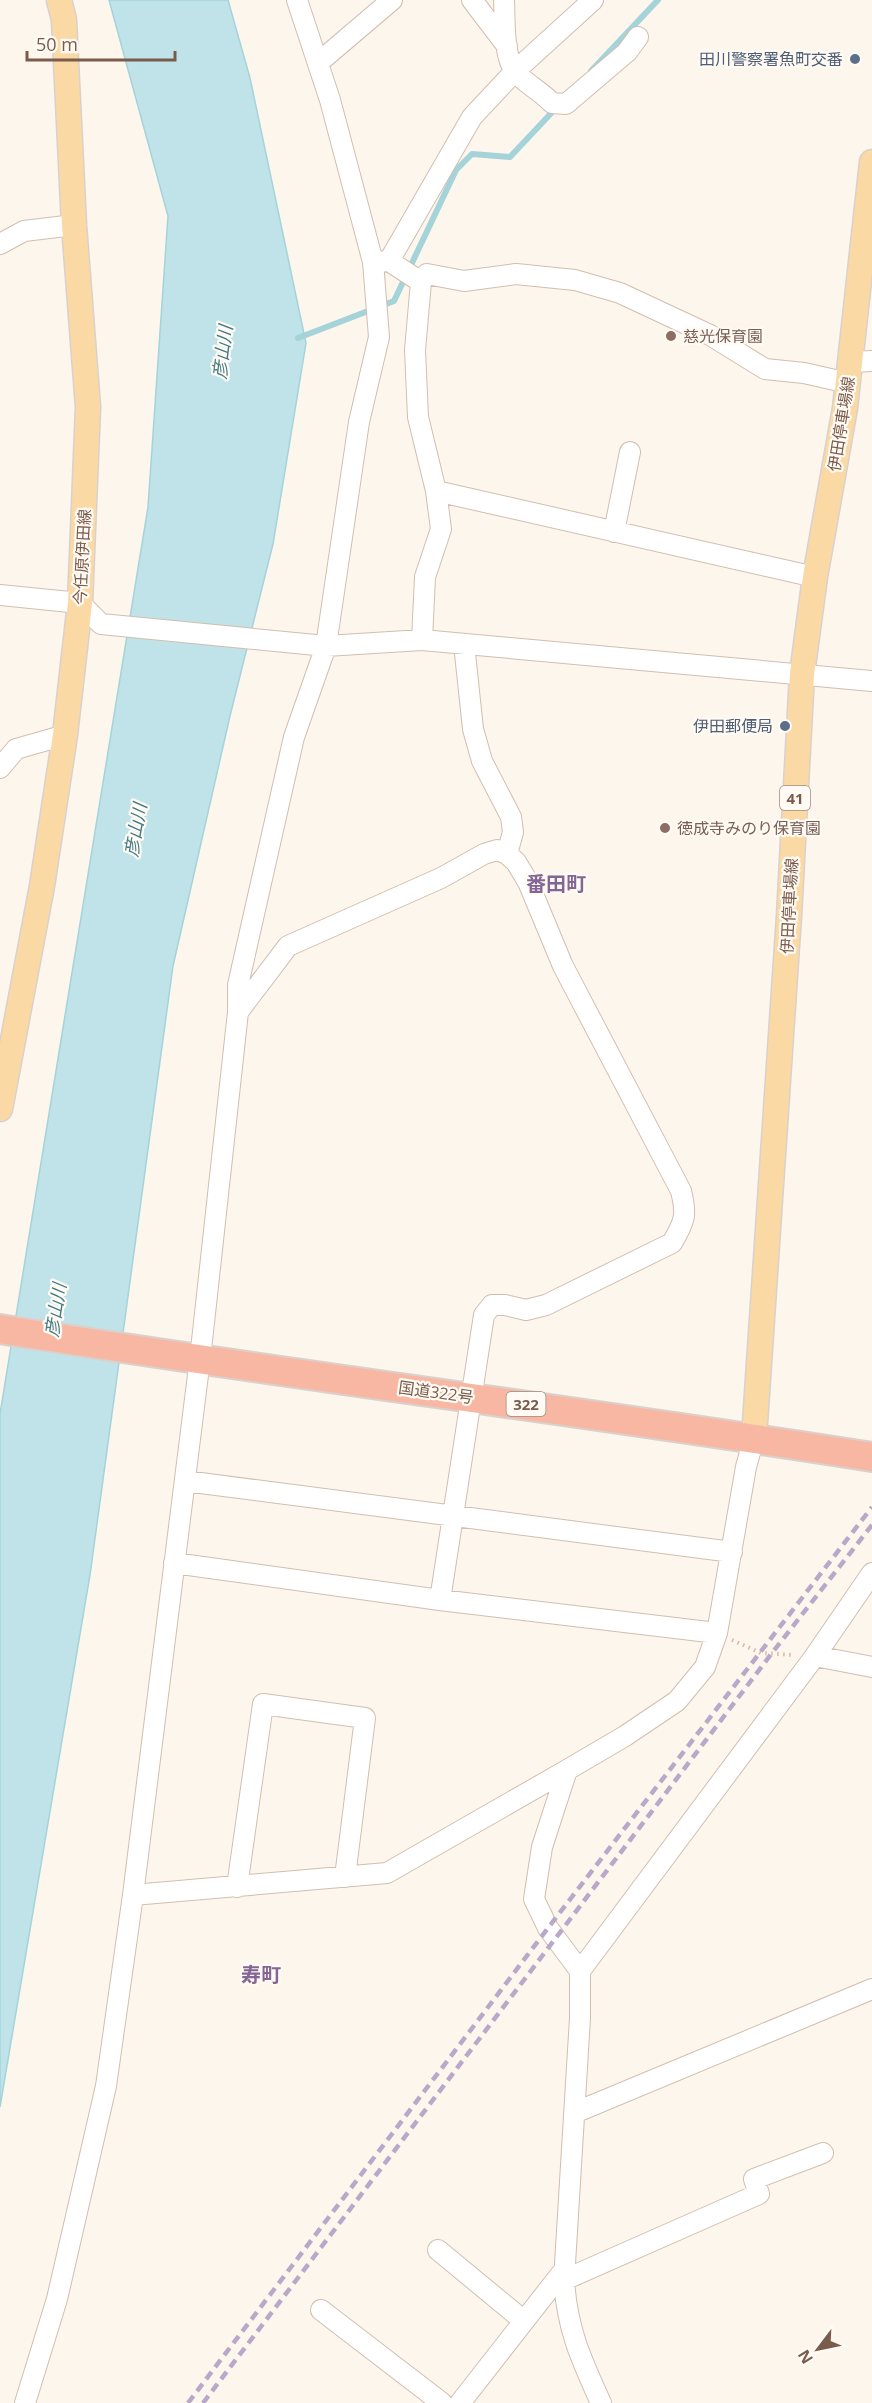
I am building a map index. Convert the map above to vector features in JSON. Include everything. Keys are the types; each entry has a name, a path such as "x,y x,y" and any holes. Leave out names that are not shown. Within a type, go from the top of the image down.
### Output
{"highway":[{"name":"国道322号","path":"0,1329 189,1358 472,1396 872,1457"}],"main road":[{"name":"今任原伊田線","path":"0,1109 42,886 65,735 80,603 88,407 74,225 69,90 64,20 59,0"},
{"name":"伊田停車場線","path":"754,1438 789,916 802,674 815,577 857,369 872,162"}],"street":[{"path":"25,2403 57,2299 106,2086 133,1894 184,1481 189,1358 238,1012 238,985 294,737 319,645 359,422 379,337 386,263 297,0"},
{"path":"318,63 392,0"},
{"path":"472,0 507,46"},
{"path":"504,0 507,46 515,71 552,103 566,104 627,52 638,37"},
{"path":"386,263 472,117 515,71 593,0"},
{"path":"0,244 24,231 74,225"},
{"path":"386,263 420,281"},
{"path":"422,640 425,577 441,529 436,491 418,417 415,350 420,281 426,274 464,281 516,274 574,280 620,293 690,325 765,369 804,373 857,369"},
{"path":"614,532 630,452"},
{"path":"436,491 815,577"},
{"path":"0,595 80,603 101,624 319,645 422,640 872,681"},
{"path":"464,644 473,729 482,761 511,817 513,832 507,854"},
{"path":"0,768 16,749 65,735"},
{"path":"238,1012 288,946 441,878 484,854 496,850 507,854 516,862 528,882 563,966 681,1191 686,1211 682,1226 672,1243 546,1305 526,1310 506,1305 492,1305 484,1315 440,1600"},
{"path":"133,1894 387,1873 625,1736 676,1701 705,1667 717,1634 754,1438"},
{"path":"184,1481 732,1552"},
{"path":"174,1563 440,1600 717,1634"},
{"path":"580,1971 816,1656 872,1573"},
{"path":"816,1656 872,1667"},
{"path":"237,1887 263,1704 365,1718 345,1877"},
{"path":"567,1770 542,1847 534,1899 548,1928 580,1971 580,2018 564,2275 566,2305 577,2352 602,2403"},
{"path":"574,2113 872,1989"},
{"path":"460,2403 524,2321 564,2275 759,2194 754,2179 823,2153"},
{"path":"438,2250 524,2321"},
{"path":"321,2310 442,2403"}],"path":[{"path":"717,1634 761,1653 816,1656"}],"water":[{"name":"彦山川","path":"109,0 228,0 250,78 306,343 273,544 230,716 173,966 90,1575 0,2107 0,1414 148,507 168,216"}],"waterway":[{"path":"591,71 658,0"},
{"path":"298,338 394,301 456,170 472,154 510,157 557,107"}],"railway":[{"path":"188,2403 548,1928 872,1507"},
{"path":"203,2403 772,1653 872,1525"}],"place":[{"name":"田川警察署魚町交番","path":"855,59"},
{"name":"慈光保育園","path":"671,336"},
{"name":"伊田郵便局","path":"785,726"},
{"name":"徳成寺みのり保育園","path":"665,828"}],"district":[{"name":"番田町","path":"556,883"},
{"name":"寿町","path":"261,1974"}]}
